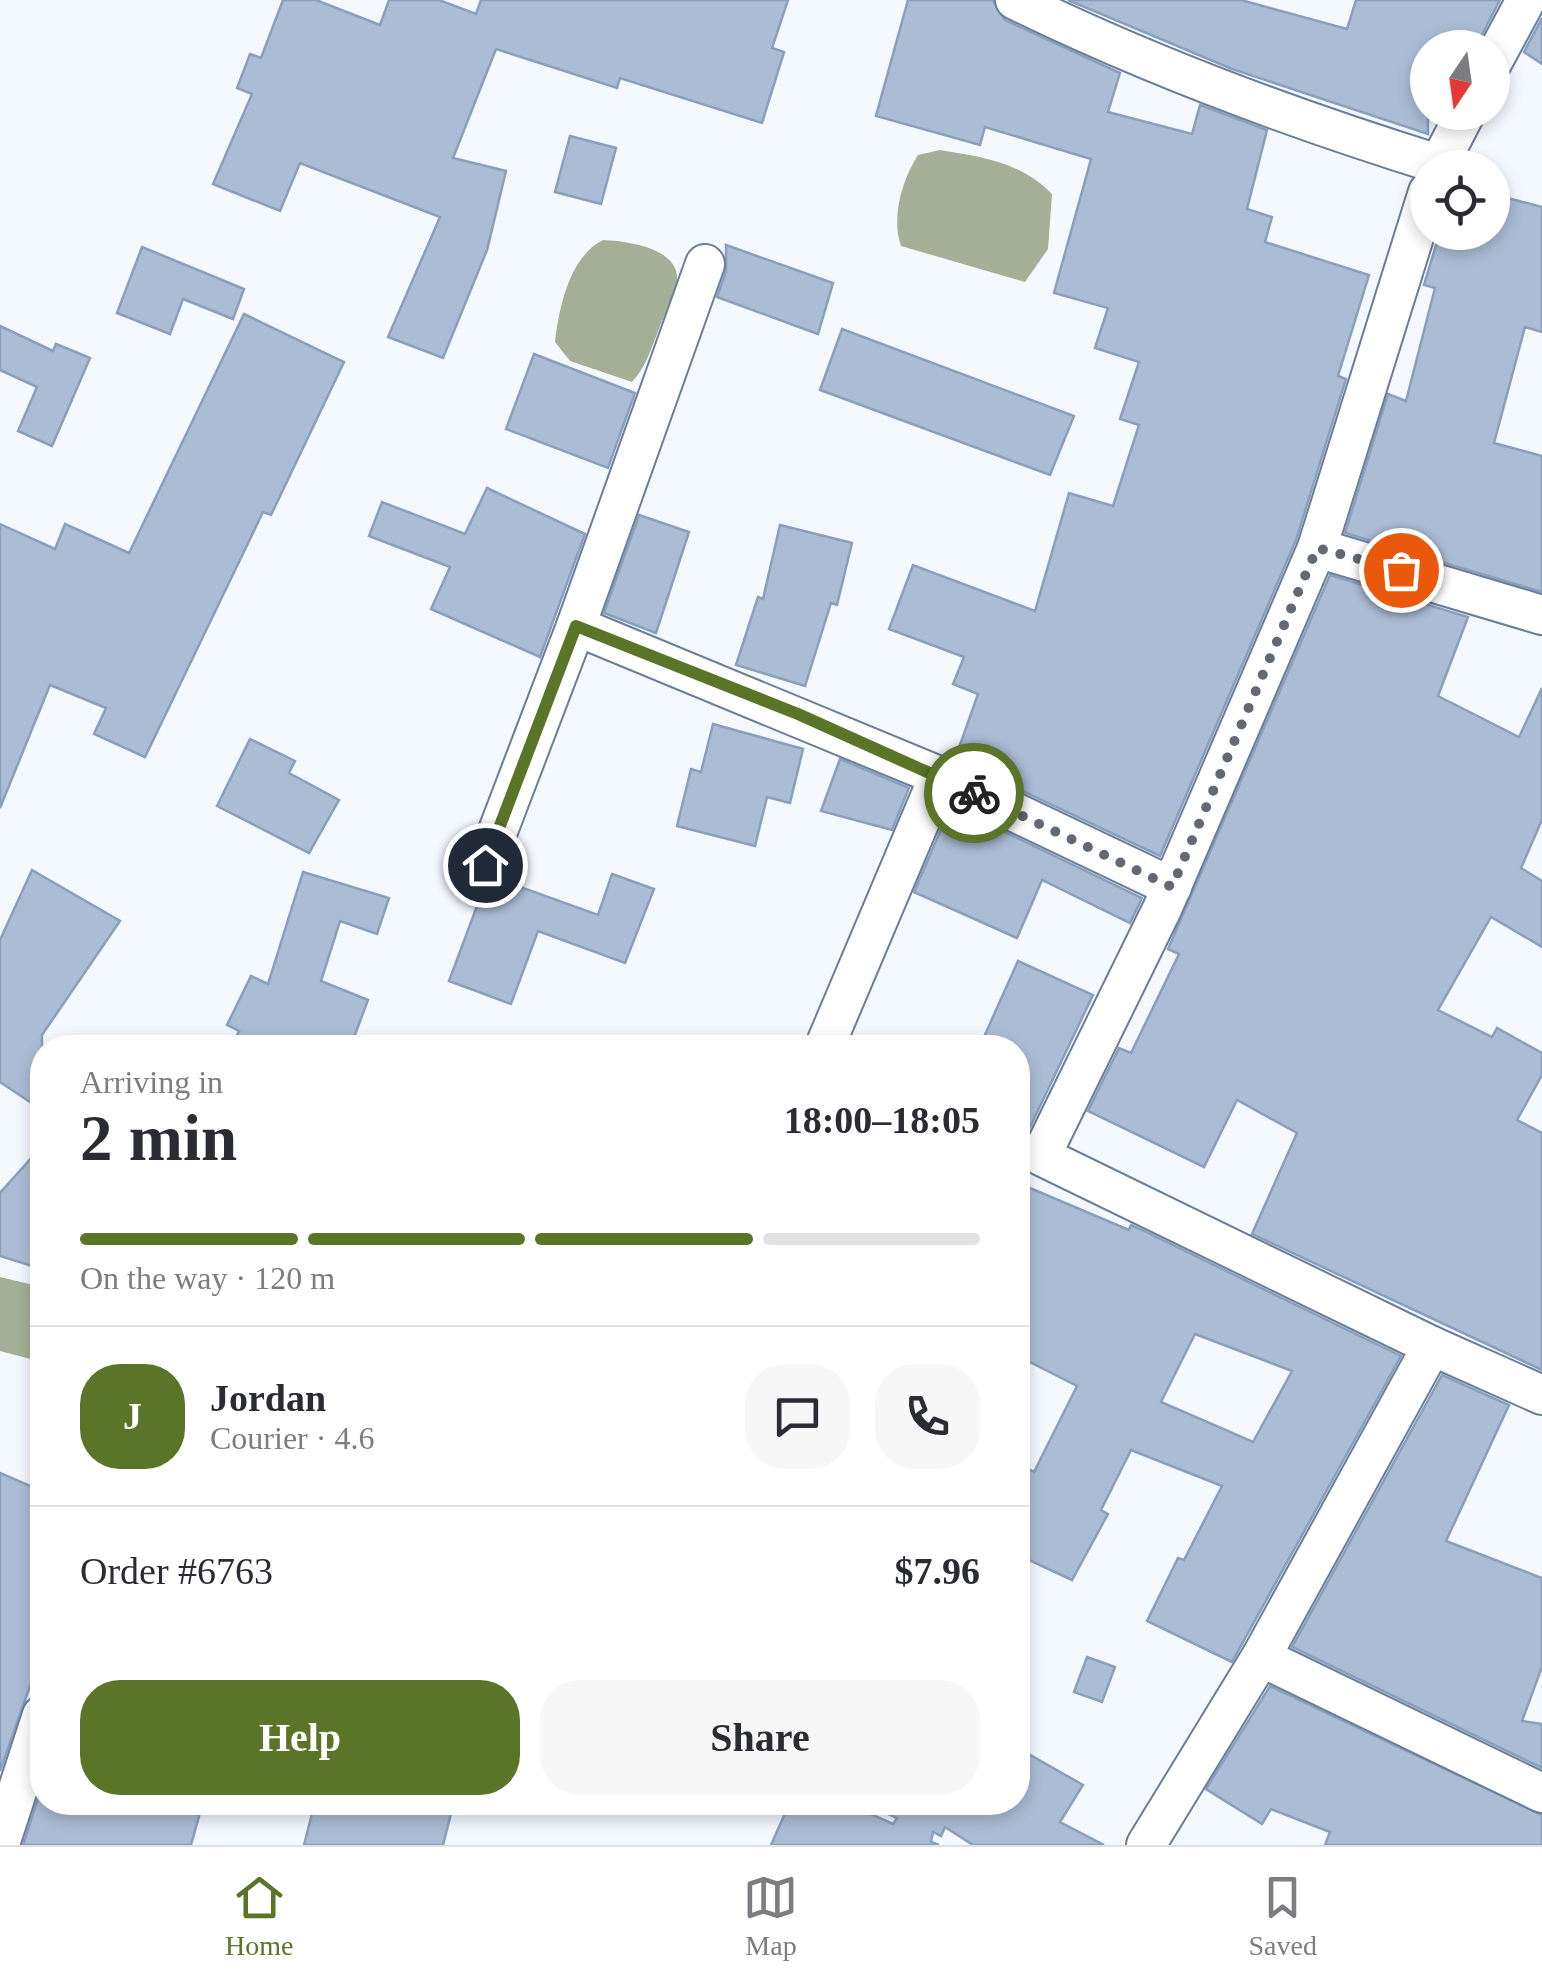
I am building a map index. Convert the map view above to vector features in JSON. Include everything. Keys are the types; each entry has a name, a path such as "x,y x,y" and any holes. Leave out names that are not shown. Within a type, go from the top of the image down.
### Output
{"street":[{"path":"1015,0 1092,38 1410,165"},
{"path":"1510,30 1526,0"},
{"path":"1410,250 1317,548 1172,887 1042,1156 1432,1346 1542,1395"},
{"path":"485,865 576,626 705,264"},
{"path":"1317,548 1542,615"},
{"path":"576,626 939,776 1172,887"},
{"path":"829,1035 939,776"},
{"path":"1146,1845 1261,1657 1432,1346"},
{"path":"1261,1657 1542,1793"},
{"path":"0,1844 30,1752"}],"shaded area":[{"path":"940,150 1014,168 1052,194 1048,249 1025,282 901,246 898,211 907,176 918,155"},
{"path":"603,240 651,249 662,254 676,270 672,299 645,363 632,382 570,361 555,342 563,299 574,270"},
{"path":"0,1277 30,1284 30,1359 0,1351"}],"building":[{"path":"283,0 316,0 380,25 389,0 439,0 476,14 481,0 788,0 772,48 784,52 762,123 620,78 617,88 496,49 453,158 506,171 487,250 443,358 388,337 440,217 300,163 280,211 213,184 252,94 237,88 250,54 261,58"},
{"path":"908,0 993,0 1005,20 1120,73 1108,112 1192,134 1200,105 1267,130 1247,209 1272,217 1265,242 1369,275 1338,376 1346,379 1296,540 1160,856 955,759 978,694 953,684 964,657 889,629 913,565 1035,611 1069,493 1113,506 1139,425 1120,419 1139,362 1095,348 1108,308 1054,293 1091,159 985,127 980,145 876,116"},
{"path":"1068,0 1241,0 1347,29 1356,0 1500,0 1484,30 1410,30 1410,128 1232,69"},
{"path":"1542,18 1542,64 1524,52"},
{"path":"570,136 616,148 601,204 555,192"},
{"path":"1510,199 1542,207 1542,332 1525,327 1494,443 1542,456 1542,592 1345,533 1388,394 1406,401 1435,288 1424,285 1435,250 1510,250"},
{"path":"726,245 833,283 818,334 717,297 726,271"},
{"path":"142,247 244,289 233,319 183,299 170,334 117,313"},
{"path":"244,314 344,362 271,515 263,512 145,757 94,734 106,708 50,685 0,808 0,524 55,549 65,524 129,553"},
{"path":"0,326 53,351 56,344 90,358 52,446 18,431 37,387 0,370"},
{"path":"842,329 1074,416 1050,475 820,390"},
{"path":"534,354 635,393 608,468 506,429"},
{"path":"487,488 585,534 540,657 431,609 450,567 369,536 382,502 465,534"},
{"path":"639,515 689,532 656,633 604,613"},
{"path":"780,525 852,543 837,605 831,603 805,686 736,665 758,597 763,599"},
{"path":"1330,575 1468,617 1438,696 1519,737 1542,688 1542,820 1521,868 1542,881 1542,947 1491,917 1438,1010 1492,1037 1497,1028 1542,1053 1542,1075 1517,1120 1542,1133 1542,1370 1252,1234 1297,1133 1237,1100 1204,1167 1088,1111 1119,1048 1131,1053 1179,954 1168,949"},
{"path":"713,724 803,749 790,803 767,797 755,846 677,826 691,769 701,772"},
{"path":"250,739 295,761 289,773 339,800 309,853 217,806"},
{"path":"840,759 909,788 892,830 821,811"},
{"path":"951,806 1142,898 1130,923 1042,880 1017,938 914,892"},
{"path":"32,870 120,921 42,1035 30,1035 30,1102 0,1082 0,940"},
{"path":"303,872 389,898 377,934 340,921 321,981 368,1000 355,1035 237,1035 239,1031 227,1025 251,976 268,984"},
{"path":"612,874 654,889 625,963 538,931 511,1004 449,981 483,890 495,895 501,880 598,915"},
{"path":"1018,961 1093,995 1030,1127 1030,1035 985,1035"},
{"path":"30,1159 30,1265 0,1256 0,1193"},
{"path":"1030,1188 1129,1230 1131,1225 1401,1356 1232,1662 1147,1621 1178,1558 1184,1560 1222,1486 1131,1450 1101,1510 1108,1514 1072,1580 1030,1561 1030,1470 1034,1472 1077,1386 1030,1362","holes":["1195,1334 1292,1371 1253,1442 1161,1402"]},
{"path":"1442,1375 1509,1405 1446,1541 1542,1578 1542,1667 1522,1721 1542,1724 1542,1768 1292,1647"},
{"path":"0,1473 30,1486 30,1686 0,1771"},
{"path":"1087,1657 1115,1667 1102,1702 1074,1692"},
{"path":"1270,1686 1542,1815 1542,1845 1325,1845 1330,1832 1271,1809 1262,1824 1206,1789"},
{"path":"1030,1755 1083,1785 1060,1822 1104,1845 973,1845 945,1827 941,1836 933,1832 931,1842 939,1845 771,1845 784,1815 873,1815 893,1824 897,1818 891,1815 1030,1815"},
{"path":"33,1815 199,1815 191,1845 23,1845"},
{"path":"312,1815 451,1815 443,1845 304,1845"}],"way so far":[{"path":"974,793 1172,887 1317,548 1401,570"}],"route":[{"path":"485,865 576,626 798,714 974,793"}]}
